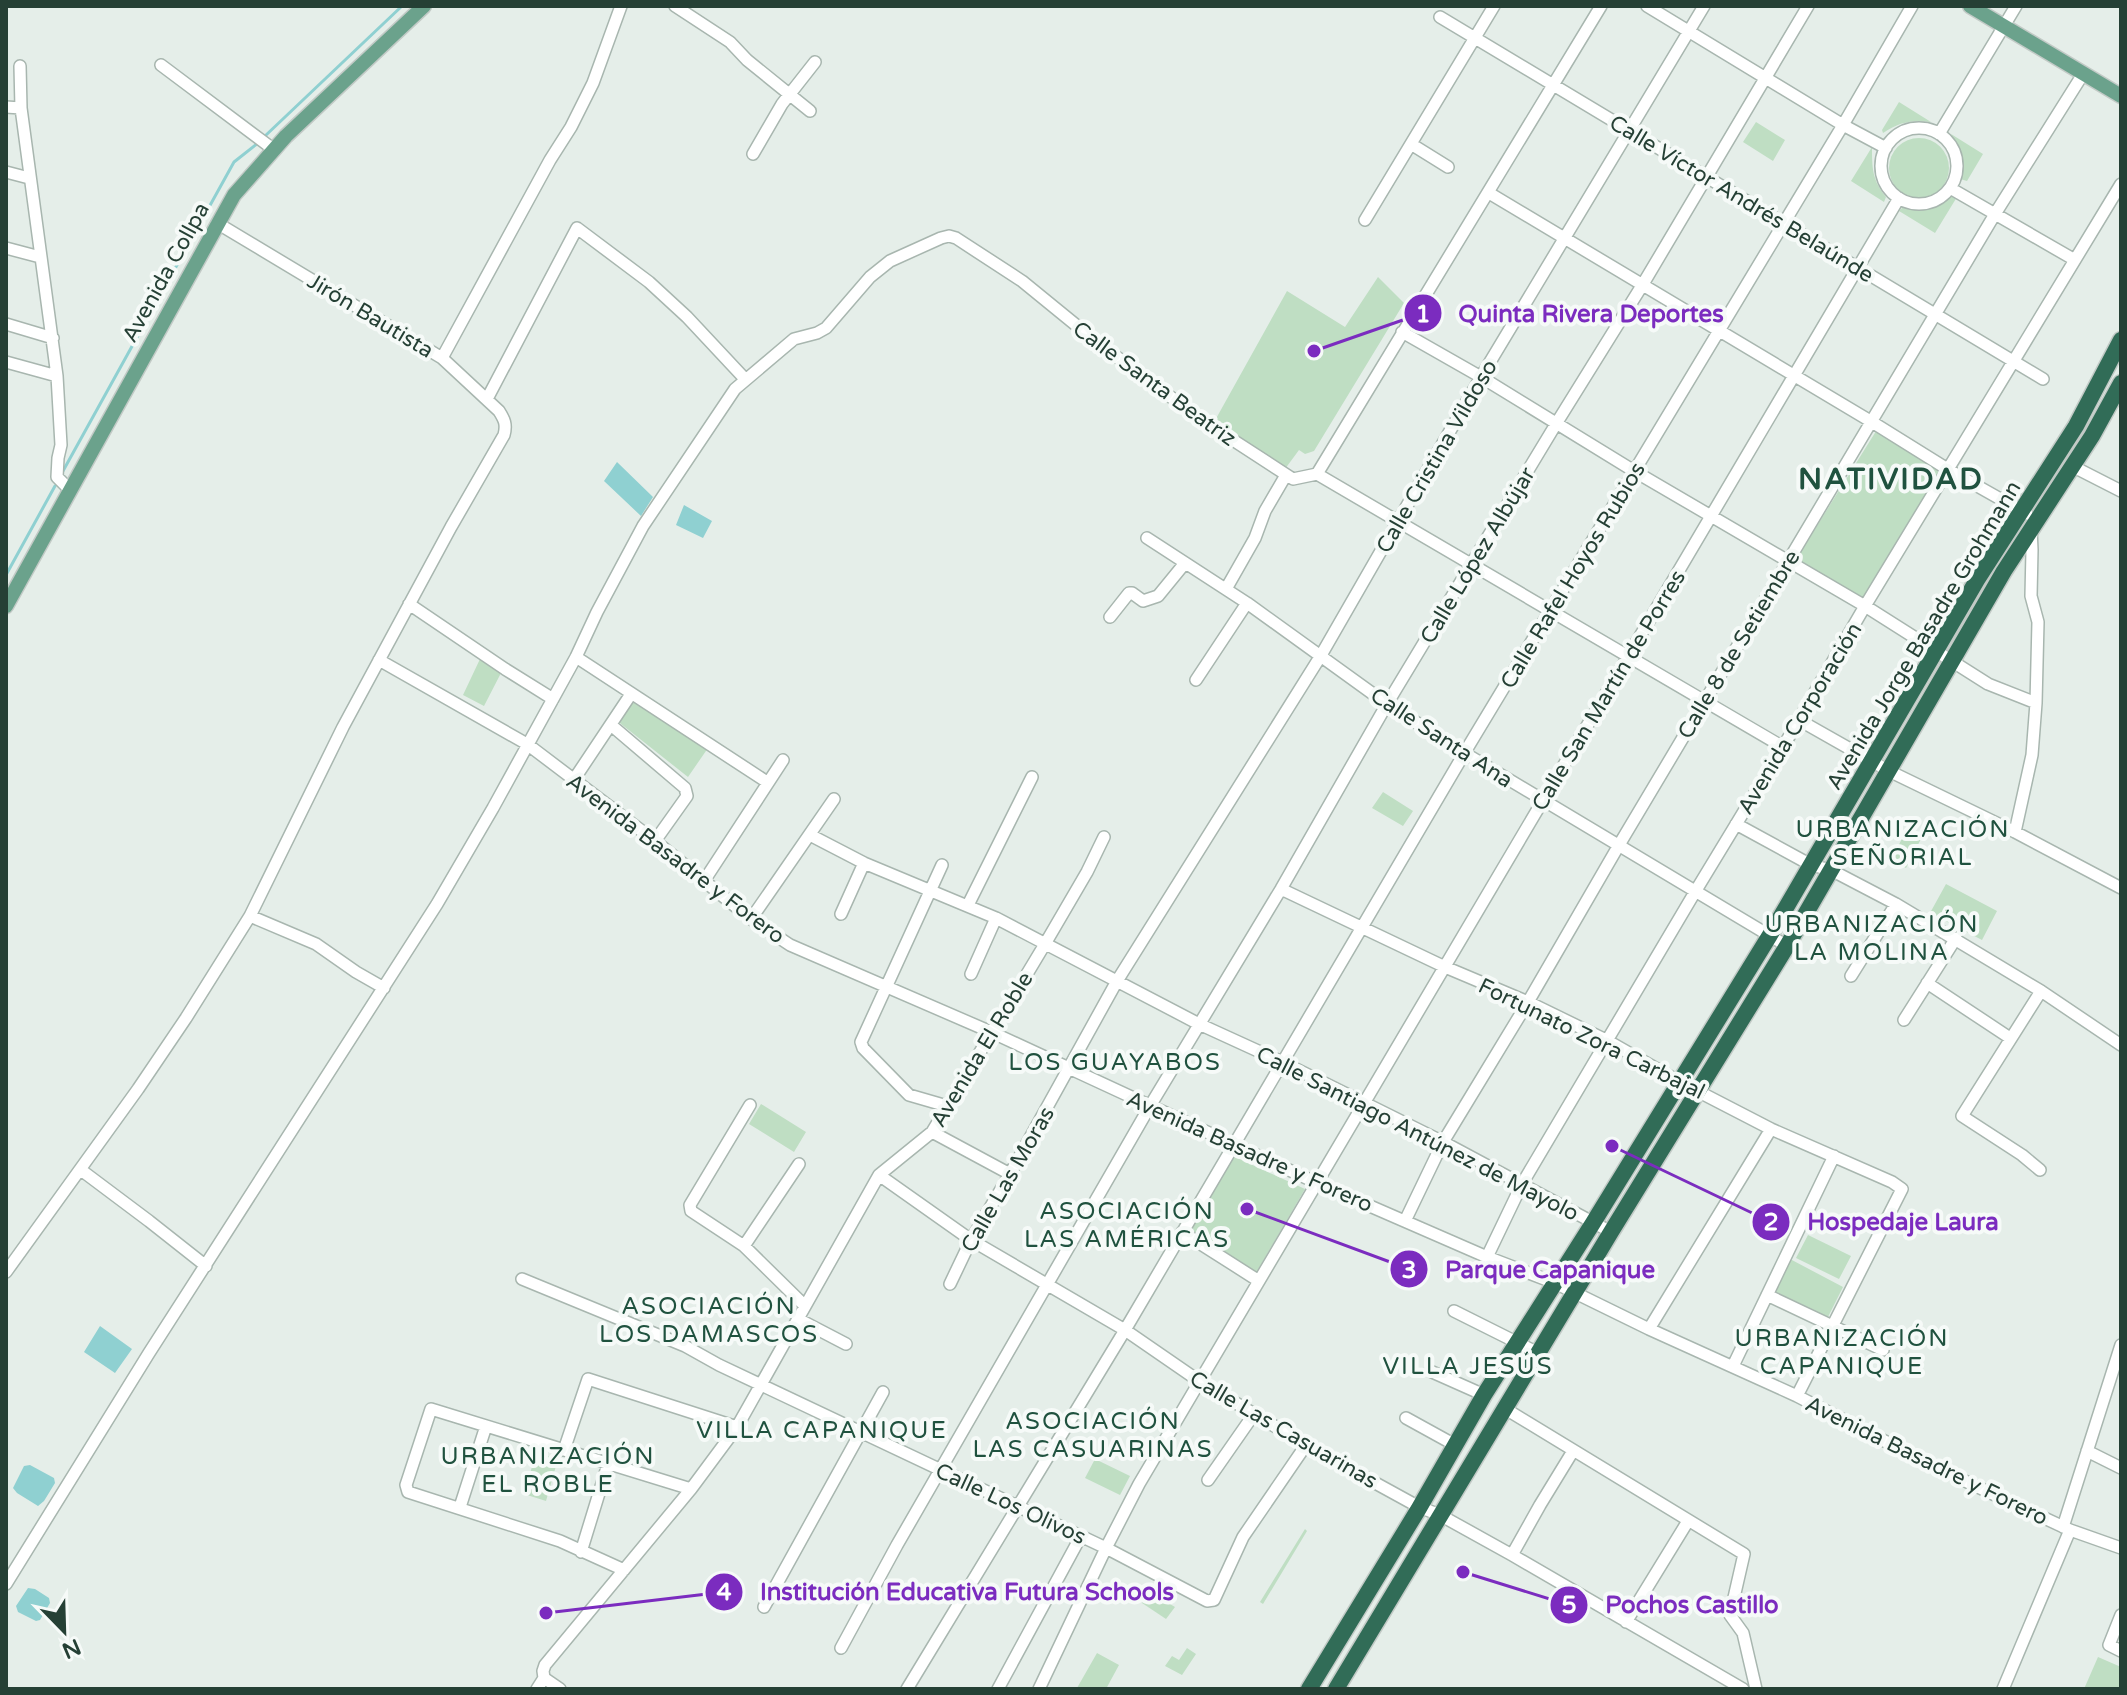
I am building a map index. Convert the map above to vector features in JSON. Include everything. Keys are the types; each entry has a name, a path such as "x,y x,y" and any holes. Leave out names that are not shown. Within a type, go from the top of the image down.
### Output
{"highway":[{"name":"Avenida Jorge Basadre Grohmann","path":"1336,1689 1787,946 1889,771 2030,519 2121,340"},
{"name":"Avenida Jorge Basadre Grohmann","path":"1309,1689 1484,1395 1770,935 1977,580 2072,466 2121,383"},
{"path":"1469,1423 1489,1434"}],"main road":[{"name":"Avenida Collpa","path":"6,606 234,195 273,149 424,6"},
{"path":"1970,6 2121,96"}],"street":[{"path":"442,358 571,127 593,83 621,6"},
{"path":"675,6 730,42 747,60 810,111"},
{"path":"1365,220 1494,6"},
{"path":"1226,589 1286,475 1300,479 1317,474 1601,6"},
{"path":"1647,6 1886,148"},
{"name":"Calle Cristina Vildoso","path":"1162,908 1320,657 1481,377 1704,6"},
{"name":"Calle López Albújar","path":"841,1648 1150,1106 1281,889 1387,704 1808,6"},
{"name":"Calle Rafel Hoyos Rubios","path":"907,1689 1125,1330 1912,6"},
{"path":"1939,134 2016,6"},
{"name":"Calle Víctor Andrés Belaúnde","path":"1440,17 2043,379"},
{"path":"753,154 789,94 815,62"},
{"path":"161,65 273,149"},
{"path":"20,66 29,178 57,376 61,445 57,477 70,490"},
{"name":"Calle 8 de Setiembre","path":"1405,1221 1443,1142 1935,314 2083,74"},
{"path":"6,107 21,108"},
{"path":"1924,129 1939,134 1950,144 1956,158 1956,174 1950,188 1939,198 1925,203 1912,203 1899,198 1889,189 1883,177 1881,163 1886,148 1896,137 1909,130 1924,129"},
{"path":"1411,144 1448,167"},
{"path":"6,172 29,178"},
{"name":"Avenida Corporación","path":"1487,1257 1522,1184 1865,606 2121,184"},
{"path":"1950,188 2075,260"},
{"path":"1489,193 2030,519 2031,596 2038,622 2036,703 2032,755 2015,832"},
{"name":"Calle San Martín de Porres","path":"1039,1689 1139,1484 1899,198"},
{"name":"Jirón Bautista","path":"217,223 442,358 504,419 504,435 409,604"},
{"path":"6,1584 149,1353 445,890 576,657 643,526 735,389 745,379 666,297 620,258 577,228 487,399"},
{"name":"Calle Santa Beatriz","path":"745,379 794,339 826,328 870,277 890,261 949,236 1022,281 1145,379 1286,475"},
{"path":"6,248 40,257"},
{"path":"6,324 53,338"},
{"path":"1402,332 1865,606 1988,684 2036,703"},
{"path":"6,362 57,376"},
{"path":"2072,466 2121,491"},
{"path":"1317,474 1783,747"},
{"name":"Calle Santa Ana","path":"1147,538 1247,603 1387,704 1787,946"},
{"path":"1110,617 1129,593 1143,601 1158,596 1185,563"},
{"path":"1196,680 1247,603"},
{"path":"6,1272 186,1018 250,916 343,727 409,604 553,699"},
{"path":"576,657 767,782"},
{"name":"Avenida Basadre y Forero","path":"379,660 527,744 751,919 790,945 991,1032 1317,1183 1575,1292 1797,1396 1935,1467 2066,1529 2121,1548"},
{"path":"573,781 631,694"},
{"path":"1799,720 1889,771 2121,888"},
{"path":"611,725 685,788 687,796 655,841"},
{"path":"704,881 783,760"},
{"path":"968,905 1032,777"},
{"path":"751,919 834,799"},
{"path":"1736,824 1811,865 1831,870 1956,938 2121,1045"},
{"name":"Calle Santiago Antúnez de Mayolo","path":"810,835 864,863 996,918 1199,1024 1443,1142 1611,1232"},
{"name":"Avenida El Roble","path":"541,1684 545,1665 691,1489 737,1427 879,1175 932,1132 1087,872 1104,837"},
{"path":"841,914 864,863"},
{"path":"942,865 861,1039 863,1048 909,1095 947,1106"},
{"name":"Fortunato Zora Carbajal","path":"1281,889 1445,967 1528,1002 1608,1041 1771,1129 1902,1189 1832,1327"},
{"path":"1851,976 1896,904"},
{"name":"Calle Las Moras","path":"950,1284 971,1240 1117,981 1162,908"},
{"path":"250,916 316,944 384,988"},
{"path":"971,974 996,918"},
{"path":"1904,1020 1956,938"},
{"path":"1927,983 2010,1038"},
{"path":"2040,1170 1962,1116 2041,991"},
{"path":"750,1105 690,1205 691,1211 744,1246 805,1306"},
{"path":"1649,1329 1771,1129"},
{"path":"932,1132 1010,1174"},
{"path":"1733,1366 1834,1156"},
{"path":"744,1246 799,1164"},
{"path":"81,1170 206,1266"},
{"name":"Calle Las Casuarinas","path":"879,1175 971,1240 1125,1330 1199,1381 1306,1445 1512,1555 1743,1689"},
{"path":"1182,1232 1259,1281"},
{"name":"Calle Los Olivos","path":"522,1279 685,1346 719,1365 1106,1548 1207,1601 1214,1600 1243,1537 1306,1445"},
{"path":"1767,1295 1883,1350"},
{"path":"1454,1311 1538,1353"},
{"path":"798,1319 846,1344"},
{"path":"1797,1396 1832,1327"},
{"path":"2003,1689 2066,1529 2121,1345"},
{"path":"1430,1371 1484,1395"},
{"path":"564,1450 588,1379 737,1427"},
{"path":"764,1607 883,1392"},
{"path":"1504,1408 1744,1554 1730,1615 1743,1633 1756,1689"},
{"path":"624,1570 560,1541 410,1493 407,1488 431,1409 691,1489"},
{"path":"1208,1480 1254,1414"},
{"path":"1406,1418 1455,1445"},
{"path":"460,1507 486,1426"},
{"path":"1512,1555 1573,1451"},
{"path":"2087,1451 2121,1468"},
{"path":"581,1552 608,1464"},
{"path":"1626,1622 1688,1521"},
{"path":"998,1689 1081,1536"},
{"path":"2121,1615 2109,1645 2121,1651"},
{"path":"541,1684 560,1689"}],"green space":[{"path":"1899,102 1931,122 1906,123 1883,133"},
{"path":"1756,122 1785,140 1773,161 1743,142"},
{"path":"1951,134 1983,154 1967,181 1960,179 1960,155"},
{"path":"1919,138 1931,140 1940,147 1947,156 1947,180 1940,189 1931,196 1919,198 1907,196 1898,189 1891,180 1889,168 1891,156 1898,147 1907,140"},
{"path":"1872,147 1874,173 1886,197 1884,202 1851,181"},
{"path":"1951,196 1957,197 1935,233 1899,211 1903,207 1928,207"},
{"path":"1378,277 1404,303 1314,451 1305,454 1299,450 1285,469 1213,424 1287,291 1345,327"},
{"path":"1878,428 1943,469 1862,602 1795,561"},
{"path":"480,659 501,673 484,706 463,695"},
{"path":"633,697 708,748 688,777 616,720"},
{"path":"1383,792 1413,811 1403,826 1372,808"},
{"path":"1908,827 1923,835 1906,868 1891,860"},
{"path":"1946,884 1997,911 1982,940 1930,913"},
{"path":"761,1104 806,1132 794,1152 749,1124"},
{"path":"1233,1156 1305,1189 1256,1273 1189,1230"},
{"path":"1808,1235 1851,1256 1839,1279 1796,1258"},
{"path":"1790,1259 1843,1287 1827,1319 1774,1293"},
{"path":"536,1453 558,1459 546,1501 524,1494"},
{"path":"1095,1459 1130,1476 1120,1495 1085,1478"},
{"path":"1305,1529 1307,1531 1263,1604 1260,1602"},
{"path":"1151,1593 1175,1607 1166,1619 1142,1603"},
{"path":"1187,1648 1196,1654 1182,1675 1165,1666 1172,1656 1179,1660"},
{"path":"1097,1653 1119,1665 1106,1689 1077,1688"},
{"path":"2098,1657 2121,1667 2121,1689 2084,1689"}],"water":[{"path":"617,462 653,497 641,516 604,481"},
{"path":"684,505 712,521 703,538 676,525"},
{"path":"100,1326 132,1349 115,1373 84,1352"},
{"path":"30,1465 54,1478 55,1483 38,1506 13,1488 24,1466"},
{"path":"28,1588 49,1598 50,1603 40,1620 18,1612 16,1606"}],"waterway":[{"path":"265,136 402,6"},
{"path":"63,471 234,162 258,143"},
{"path":"6,575 55,486"}],"place":[{"name":"Quinta Rivera Deportes","path":"1314,351"},
{"name":"Hospedaje Laura","path":"1612,1146"},
{"name":"Parque Capanique","path":"1247,1209"},
{"name":"Pochos Castillo","path":"1463,1572"},
{"name":"Institución Educativa Futura Schools","path":"546,1613"}],"district":[{"name":"NATIVIDAD","path":"1891,479"},
{"name":"URBANIZACIÓN SEÑORIAL","path":"1903,843"},
{"name":"URBANIZACIÓN LA MOLINA","path":"1872,938"},
{"name":"LOS GUAYABOS","path":"1115,1062"},
{"name":"ASOCIACIÓN LAS AMÉRICAS","path":"1127,1225"},
{"name":"ASOCIACIÓN LOS DAMASCOS","path":"709,1320"},
{"name":"URBANIZACIÓN CAPANIQUE","path":"1842,1352"},
{"name":"VILLA JESÚS","path":"1468,1366"},
{"name":"VILLA CAPANIQUE","path":"822,1430"},
{"name":"ASOCIACIÓN LAS CASUARINAS","path":"1093,1435"},
{"name":"URBANIZACIÓN EL ROBLE","path":"548,1470"}]}
